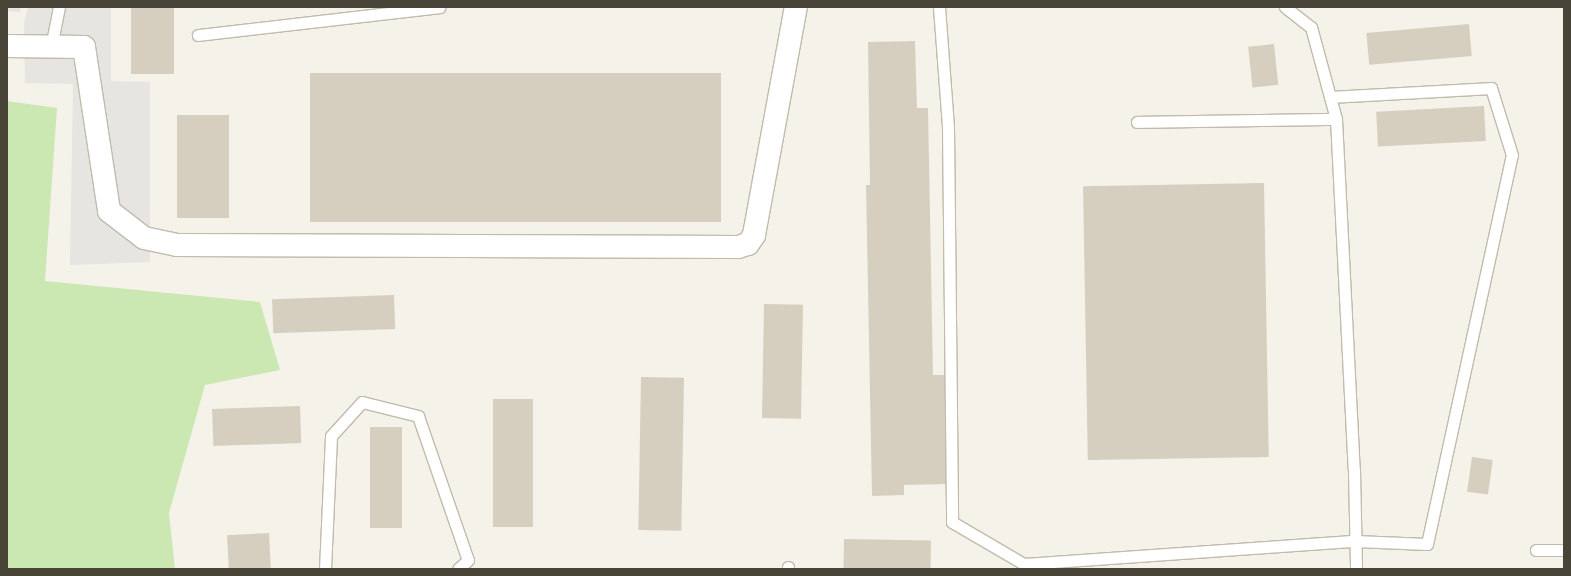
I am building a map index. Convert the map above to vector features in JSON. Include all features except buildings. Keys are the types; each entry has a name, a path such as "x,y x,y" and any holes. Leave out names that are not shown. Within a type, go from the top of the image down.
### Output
{"street":[{"path":"7,46 84,48 109,211 144,238 177,245 738,248 748,244 754,235 796,7"}],"lane":[{"path":"51,47 59,7"},
{"path":"198,34 439,7"},
{"path":"939,7 948,127 952,522 1024,566 1355,541 1428,544 1512,155 1491,88 1330,97"},
{"path":"1285,7 1311,26 1336,119 1354,470 1356,569"},
{"path":"1137,122 1336,119"},
{"path":"325,569 331,436 362,402 418,416 468,560 458,569"},
{"path":"1536,550 1564,550"}],"green space":[{"path":"7,101 57,108 45,281 260,302 280,370 205,385 169,513 175,569 7,569"}],"shaded area":[{"path":"7,7 21,7 20,12 7,11"},
{"path":"28,7 111,7 111,81 150,82 150,262 70,265 73,84 25,83 24,22"}]}
